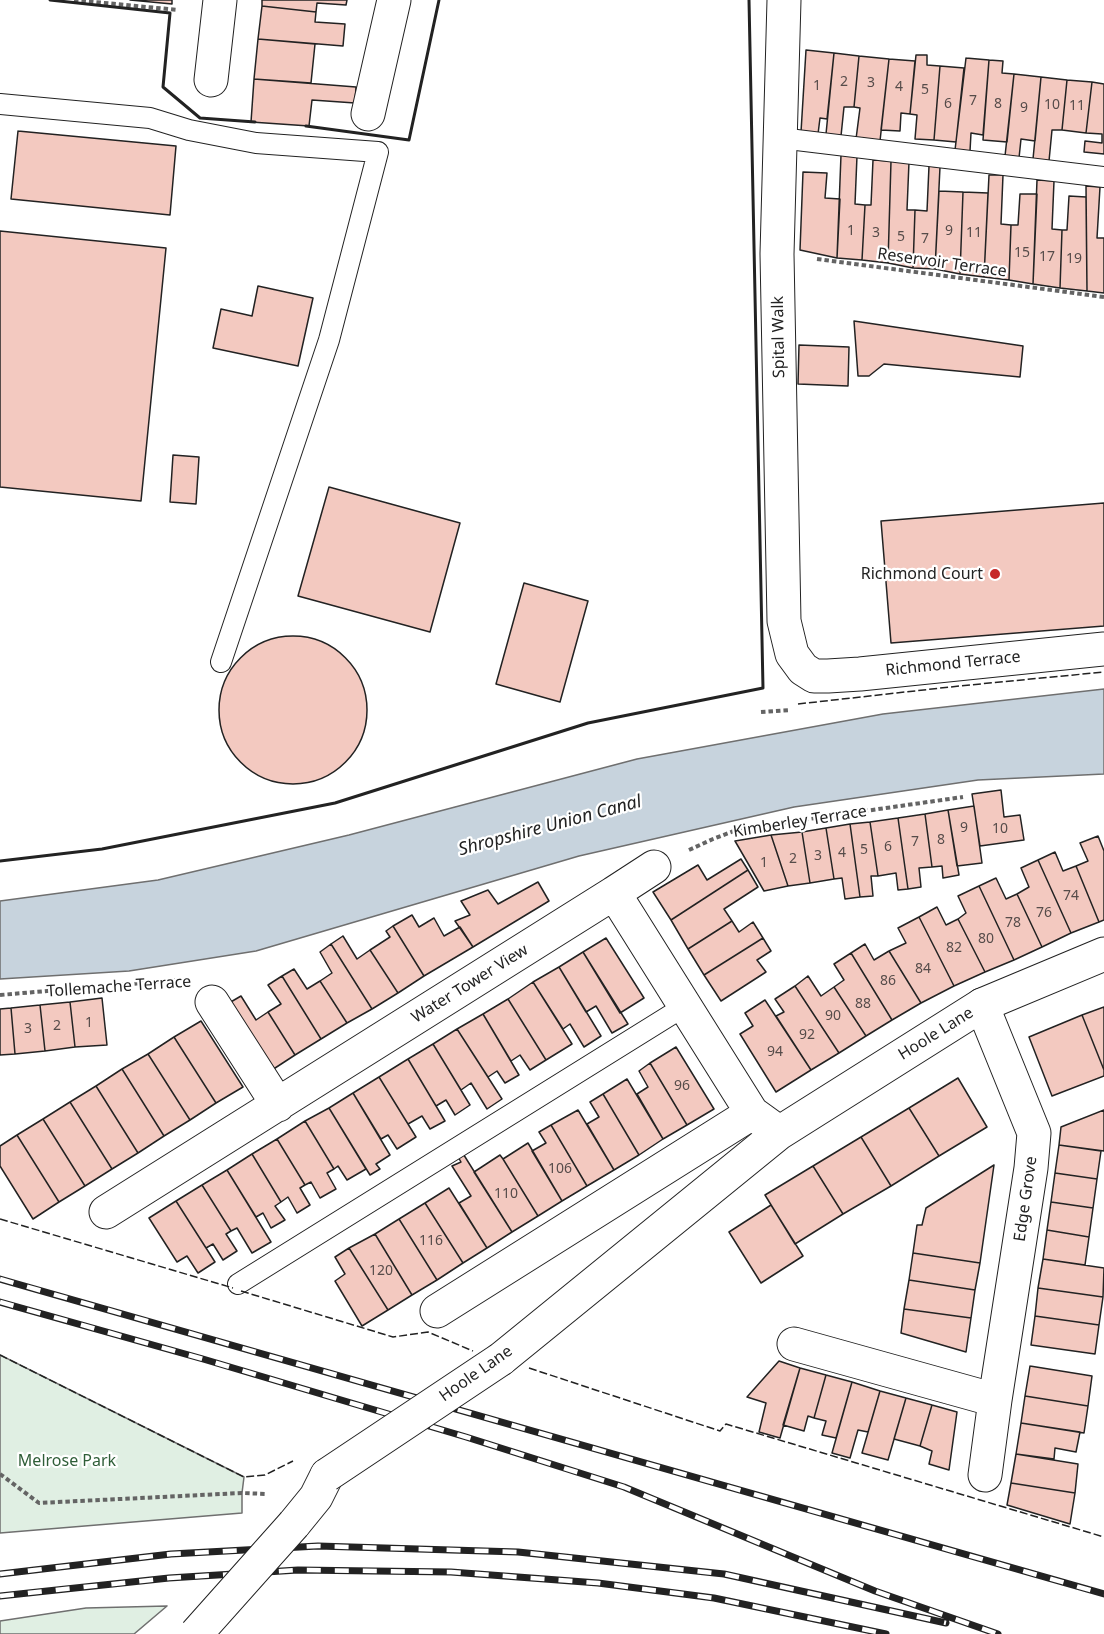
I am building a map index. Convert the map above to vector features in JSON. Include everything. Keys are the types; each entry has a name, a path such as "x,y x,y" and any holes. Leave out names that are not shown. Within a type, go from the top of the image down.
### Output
{"street":[{"path":"369,114 394,0"},
{"name":"Spital Walk","path":"784,0 777,254 784,621 792,654 803,669"},
{"path":"212,80 219,7"},
{"name":"Richmond Terrace","path":"803,669 814,676 849,675 1104,649"},
{"path":"654,867 614,893 752,1113 778,1133"},
{"name":"Water Tower View","path":"106,1212 614,893"},
{"name":"Hoole Lane","path":"196,1634 294,1524 321,1486 501,1359 778,1133 982,1005 1104,954"},
{"name":"Tollemache Terrace","path":"212,1002 278,1105"},
{"name":"Edge Grove","path":"982,1005 1034,1133 1031,1168 985,1475"},
{"path":"437,1311 752,1113"},
{"path":"794,1344 995,1400"}],"lane":[{"path":"0,104 150,118 189,130 256,143 378,152 329,340 221,662"},
{"path":"780,138 1104,177"},
{"path":"238,1284 685,1006"}],"path":[{"path":"74,0 219,7"},
{"name":"Reservoir Terrace","path":"777,254 1104,297"},
{"name":"Kimberley Terrace","path":"654,867 712,839 739,829 963,797"},
{"name":"Tollemache Terrace","path":"0,995 195,979 202,985 212,1002"},
{"path":"0,1474 39,1503 242,1493 321,1486"}],"green space":[{"name":"Melrose Park","path":"0,1355 244,1477 242,1513 0,1533"},
{"path":"167,1606 134,1634 0,1634 0,1621 86,1608"}],"water":[{"name":"Shropshire Union Canal","path":"1104,689 1104,774 978,780 794,807 579,856 256,951 129,971 0,979 0,901 158,880 349,835 637,759 883,714"}],"building":[{"path":"130,0 172,0 172,4"},
{"path":"262,0 347,0 346,5 317,3 316,12 262,6"},
{"path":"262,6 316,12 315,22 345,24 343,46 258,39"},
{"path":"258,39 315,44 311,83 254,79"},
{"path":"806,50 834,53 827,119 820,118 818,134 801,132"},
{"path":"834,53 859,56 854,107 844,107 841,136 826,134"},
{"path":"916,55 927,55 927,65 940,66 934,140 915,139 917,115 910,114"},
{"path":"859,56 889,59 880,141 856,139 860,108 854,107"},
{"path":"966,58 989,60 983,135 971,133 970,151 955,150"},
{"path":"889,59 915,61 910,114 901,113 900,131 881,130"},
{"path":"989,60 1003,61 1002,73 1014,74 1007,142 983,140"},
{"path":"940,66 964,68 956,142 934,140"},
{"path":"1014,74 1041,77 1035,141 1021,139 1019,158 1005,156"},
{"path":"1041,77 1067,80 1062,130 1052,130 1049,161 1033,159"},
{"path":"254,79 356,87 355,103 312,100 309,126 251,122"},
{"path":"1067,80 1092,82 1086,133 1062,130"},
{"path":"1092,82 1104,84 1104,154 1084,152 1085,141 1102,143 1102,134 1086,133"},
{"path":"18,131 176,146 170,215 11,199"},
{"path":"841,155 857,156 855,204 865,205 862,260 837,258"},
{"path":"873,160 891,161 888,263 862,260 865,205 871,205"},
{"path":"891,161 909,162 907,210 915,210 913,268 888,263"},
{"path":"929,166 940,167 935,269 913,268 915,210 927,211"},
{"path":"803,172 827,173 825,198 840,199 837,258 800,250"},
{"path":"989,175 1003,175 1001,224 1011,225 1009,280 984,277"},
{"path":"1037,180 1054,181 1052,229 1062,230 1060,288 1033,284"},
{"path":"1086,186 1100,187 1097,238 1104,238 1104,293 1087,291"},
{"path":"939,191 963,192 960,274 935,269"},
{"path":"963,192 988,193 984,277 960,274"},
{"path":"1020,194 1037,194 1033,284 1009,280 1011,225 1018,225"},
{"path":"1069,196 1086,197 1087,291 1060,288 1062,230 1067,230"},
{"path":"0,231 166,248 141,501 0,487"},
{"path":"258,286 313,298 298,366 213,348 221,309 252,316"},
{"path":"854,321 1023,346 1020,377 884,364 869,376 858,376"},
{"path":"799,345 849,347 848,386 798,384"},
{"path":"173,455 199,457 196,504 170,502"},
{"path":"329,487 460,523 430,632 298,596"},
{"name":"Richmond Court","path":"1104,503 1104,626 891,643 881,521"},
{"path":"524,583 588,601 560,702 496,684"},
{"path":"293,636 321,642 345,658 361,682 367,710 361,738 345,762 321,778 293,784 265,778 241,762 225,738 219,710 225,682 241,658 265,642"},
{"path":"1001,790 1004,817 1020,815 1024,840 980,846 972,794"},
{"path":"974,806 982,863 957,866 948,810"},
{"path":"948,810 959,875 943,878 942,866 932,867 925,814"},
{"path":"925,814 932,867 919,868 921,887 908,889 898,818"},
{"path":"898,818 908,889 898,890 896,873 878,876 870,822"},
{"path":"870,822 878,876 871,876 873,896 860,897 850,824"},
{"path":"850,824 860,897 845,899 842,878 834,879 826,828"},
{"path":"826,828 834,879 810,883 802,832"},
{"path":"802,832 810,883 788,886 771,835"},
{"path":"771,835 788,886 764,891 735,841"},
{"path":"1098,836 1104,851 1104,920 1099,922 1076,866 1088,861 1080,843"},
{"path":"1055,852 1063,871 1076,866 1099,922 1071,933 1038,860"},
{"path":"741,859 748,870 671,920 653,892 698,865 707,880"},
{"path":"1038,860 1071,933 1042,947 1017,894 1029,887 1021,868"},
{"path":"748,870 758,887 724,909 732,921 688,949 671,920"},
{"path":"996,878 1006,899 1017,894 1042,947 1014,960 979,886"},
{"path":"538,882 549,901 473,947 455,921 470,915 461,901 488,890 498,904"},
{"path":"979,886 1014,960 985,972 958,919 966,913 958,896"},
{"path":"937,907 946,925 958,919 985,972 954,986 919,917"},
{"path":"412,915 419,927 434,918 444,936 460,927 473,947 424,976 393,926"},
{"path":"919,917 954,986 921,1003 889,951 906,943 898,928"},
{"path":"732,921 739,932 753,922 763,938 704,975 688,949"},
{"path":"393,926 424,976 398,993 370,950 390,937 386,931"},
{"path":"343,936 357,959 370,950 398,993 372,1009 331,944"},
{"path":"606,938 644,998 620,1013 583,952"},
{"path":"763,938 771,951 757,960 766,972 721,1001 704,975"},
{"path":"331,944 372,1009 347,1023 320,981 332,973 320,952"},
{"path":"865,944 874,960 889,951 921,1003 892,1020 851,953"},
{"path":"583,952 628,1024 612,1033 596,1006 586,1012 559,967"},
{"path":"851,953 892,1020 866,1036 834,987 844,980 834,964"},
{"path":"559,967 601,1036 584,1047 570,1024 563,1029 533,982"},
{"path":"294,969 307,989 320,981 347,1023 321,1039 282,976"},
{"path":"282,976 321,1039 295,1055 268,1012 281,1004 268,985"},
{"path":"808,976 821,996 834,987 866,1036 839,1053 795,986"},
{"path":"533,982 572,1044 546,1060 508,999"},
{"path":"795,986 839,1053 811,1070 776,1016 784,1012 775,999"},
{"path":"241,996 256,1020 268,1012 295,1055 272,1070 229,1003"},
{"path":"102,998 107,1045 75,1047 70,1002"},
{"path":"508,999 546,1060 530,1070 520,1055 511,1061 483,1014"},
{"path":"765,1000 811,1070 776,1092 740,1034 753,1026 745,1013"},
{"path":"70,1002 75,1047 45,1051 40,1005"},
{"path":"40,1005 45,1051 15,1054 11,1008"},
{"path":"1104,1007 1104,1070 1082,1015"},
{"path":"11,1008 15,1054 0,1055 0,1009"},
{"path":"483,1014 519,1075 505,1083 497,1071 488,1077 457,1029"},
{"path":"1082,1015 1104,1070 1104,1076 1052,1096 1029,1037"},
{"path":"201,1021 243,1087 216,1103 174,1037"},
{"path":"457,1029 502,1099 487,1109 471,1083 461,1090 433,1044"},
{"path":"174,1037 216,1103 190,1120 148,1054"},
{"path":"433,1044 470,1105 455,1115 446,1100 436,1106 408,1059"},
{"path":"676,1047 714,1109 687,1125 650,1063"},
{"path":"148,1054 190,1120 164,1136 122,1069"},
{"path":"408,1059 445,1121 430,1129 422,1116 408,1124 379,1077"},
{"path":"650,1063 687,1125 663,1139 637,1094 648,1087 639,1071"},
{"path":"122,1069 164,1136 138,1153 96,1086"},
{"path":"379,1077 416,1137 397,1149 388,1135 381,1139 353,1093"},
{"path":"958,1078 987,1127 939,1156 909,1108"},
{"path":"627,1079 663,1139 639,1155 603,1094"},
{"path":"96,1086 138,1153 112,1169 70,1102"},
{"path":"353,1093 390,1155 376,1164 380,1169 370,1175 329,1108"},
{"path":"603,1094 639,1155 614,1170 587,1124 599,1117 590,1102"},
{"path":"70,1102 112,1169 85,1186 43,1119"},
{"path":"329,1108 366,1169 347,1180 338,1166 334,1169 305,1121"},
{"path":"909,1108 939,1156 891,1186 861,1137"},
{"path":"578,1110 614,1170 587,1186 551,1125"},
{"path":"1104,1110 1104,1151 1059,1145 1061,1127"},
{"path":"43,1119 85,1186 59,1202 17,1135"},
{"path":"305,1121 334,1169 327,1173 336,1189 320,1198 311,1182 305,1185 277,1139"},
{"path":"551,1125 587,1186 562,1201 532,1151 546,1143 539,1132"},
{"path":"17,1135 59,1202 33,1219 0,1166 0,1146"},
{"path":"861,1137 891,1186 843,1214 813,1166"},
{"path":"277,1139 305,1185 300,1188 310,1205 297,1213 288,1197 281,1202 252,1154"},
{"path":"528,1143 562,1201 538,1216 503,1159"},
{"path":"1059,1145 1101,1151 1097,1179 1055,1173"},
{"path":"462,1152 512,1232 487,1248 459,1203 471,1196 452,1166 461,1162 457,1155"},
{"path":"252,1154 281,1202 275,1206 285,1220 271,1228 263,1213 256,1217 227,1170"},
{"path":"500,1155 538,1216 512,1232 474,1172"},
{"path":"994,1165 980,1263 913,1253 917,1225 922,1225 926,1208"},
{"path":"813,1166 843,1214 795,1244 765,1195"},
{"path":"227,1170 271,1242 252,1253 237,1228 231,1231 202,1185"},
{"path":"1055,1173 1097,1179 1093,1208 1051,1202"},
{"path":"202,1185 231,1231 226,1234 237,1251 223,1260 213,1244 206,1248 176,1201"},
{"path":"449,1188 487,1248 463,1263 425,1203"},
{"path":"176,1201 215,1262 198,1273 187,1256 177,1262 149,1218"},
{"path":"1051,1202 1093,1208 1089,1237 1047,1230"},
{"path":"425,1203 463,1263 437,1280 399,1219"},
{"path":"771,1205 803,1256 761,1283 729,1232"},
{"path":"399,1219 437,1280 412,1295 375,1234"},
{"path":"1047,1230 1089,1237 1085,1265 1043,1259"},
{"path":"375,1234 412,1295 388,1310 349,1248"},
{"path":"349,1248 388,1310 362,1326 335,1281 345,1274 335,1257"},
{"path":"913,1253 980,1263 975,1290 909,1280"},
{"path":"1043,1259 1104,1268 1103,1297 1038,1288"},
{"path":"909,1280 975,1290 971,1318 904,1309"},
{"path":"1038,1288 1103,1297 1099,1325 1035,1316"},
{"path":"904,1309 971,1318 966,1352 901,1333"},
{"path":"1035,1316 1099,1325 1095,1354 1031,1345"},
{"path":"779,1361 800,1368 780,1438 759,1432 766,1403 747,1397"},
{"path":"1030,1366 1092,1376 1088,1406 1025,1396"},
{"path":"800,1368 826,1375 814,1418 808,1416 804,1431 783,1425"},
{"path":"826,1375 852,1382 836,1438 822,1435 826,1421 814,1418"},
{"path":"852,1382 880,1391 868,1432 858,1430 850,1458 832,1453"},
{"path":"880,1391 906,1398 888,1460 862,1453"},
{"path":"1025,1396 1088,1406 1084,1433 1021,1423"},
{"path":"906,1398 932,1405 920,1446 894,1439"},
{"path":"932,1405 957,1412 949,1470 929,1464 932,1451 920,1446"},
{"path":"1021,1423 1080,1432 1076,1452 1055,1448 1054,1459 1016,1454"},
{"path":"1016,1454 1078,1464 1075,1493 1011,1483"},
{"path":"1011,1483 1075,1493 1070,1524 1007,1505"}],"railway":[{"path":"0,1279 1104,1594"},
{"path":"0,1302 203,1359 466,1437 624,1487 875,1591 998,1634"},
{"path":"0,1574 171,1554 318,1546 518,1552 724,1574 946,1623"},
{"path":"0,1596 169,1578 298,1570 451,1572 598,1583 714,1598 886,1634"}],"fence":[{"path":"798,704 1104,672"},
{"path":"0,1219 233,1288"},
{"path":"241,1291 393,1337 428,1332 473,1351"},
{"path":"0,1355 244,1477 265,1475 293,1461"},
{"path":"529,1368 720,1431 726,1424 1104,1537"}],"wall":[{"path":"50,0 170,13 163,87 200,118 255,122"},
{"path":"306,126 409,140 439,0"},
{"path":"0,861 102,849 335,803 588,723 763,688 749,0"}],"place":[{"name":"Richmond Court","path":"995,574"}]}
